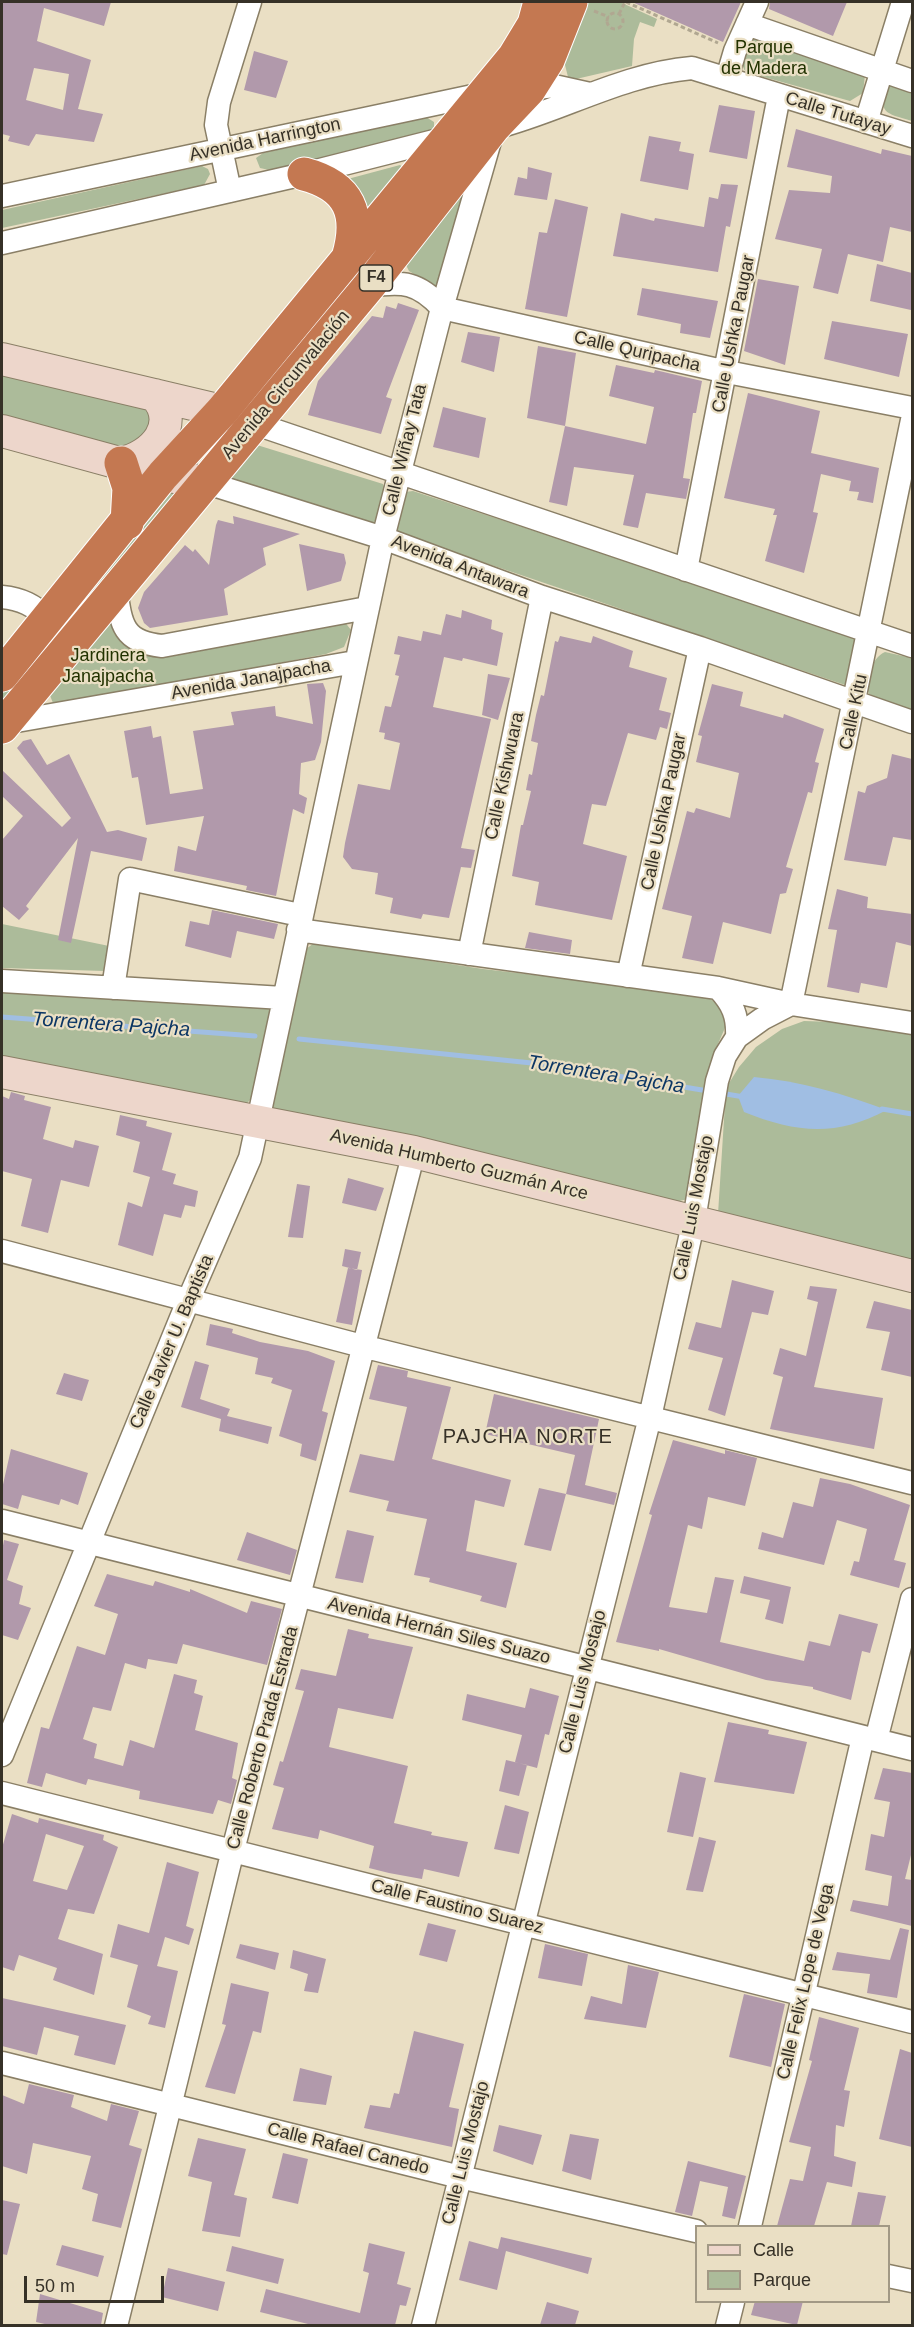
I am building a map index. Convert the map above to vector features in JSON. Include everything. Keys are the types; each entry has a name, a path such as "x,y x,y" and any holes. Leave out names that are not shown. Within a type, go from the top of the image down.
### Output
{"highway":[{"name":"Avenida Circunvalación","path":"2,675 127,523 163,475 222,411 525,41 534,24 540,2"},
{"name":"Avenida Circunvalación","path":"3,725 369,286 494,128 529,90 553,51 571,2"},
{"path":"304,174 319,178 336,188 349,204 355,220 348,258"},
{"path":"121,463 129,489 127,523"}],"main road":[{"path":"2,359 222,411 253,423"},
{"path":"121,463 142,457 166,428 166,409 155,395"},
{"name":"Avenida Antawara","path":"2,431 163,475 204,482"},
{"name":"Avenida Humberto Guzmán Arce","path":"2,1072 414,1152 912,1276"}],"street":[{"path":"230,191 216,125 219,102 250,2"},
{"path":"727,78 735,51 757,2"},
{"path":"866,122 903,2"},
{"path":"747,24 912,81"},
{"name":"Calle Tutayay","path":"494,128 527,119 590,94 660,71 692,68 912,136"},
{"path":"529,90 554,86 590,94"},
{"name":"Avenida Harrington","path":"2,196 482,94 529,90"},
{"name":"Calle Ushka Paugar","path":"686,570 780,96"},
{"path":"2,243 494,128"},
{"name":"Calle Wiñay Tata","path":"299,923 383,538 442,308 494,128"},
{"name":"Calle Quripacha","path":"369,286 390,283 413,285 428,293 442,308 727,372 912,408"},
{"name":"Calle Kitu","path":"791,1004 871,632 912,420"},
{"path":"253,423 912,646"},
{"name":"Avenida Antawara","path":"204,482 383,538 542,597 700,648 912,722"},
{"path":"116,589 123,625 128,634 138,642 162,646 367,608"},
{"path":"2,597 19,599 33,605 49,619"},
{"name":"Calle Kishwuara","path":"469,954 542,597"},
{"name":"Calle Ushka Paugar","path":"628,976 700,648"},
{"name":"Avenida Janajpacha","path":"3,725 356,662"},
{"path":"113,988 130,879 299,923 469,954 718,988 791,1004 912,1023"},
{"name":"Calle Javier U. Baptista","path":"2,1755 188,1301 250,1158 299,923"},
{"path":"2,981 113,988 278,1020"},
{"path":"718,988 731,1002 738,1019 737,1037"},
{"name":"Calle Luis Mostajo","path":"423,2325 650,1417 694,1220 716,1092 725,1056 737,1037 791,1004"},
{"name":"Calle Roberto Prada Estrada","path":"116,2325 362,1346 414,1152"},
{"path":"2,1251 362,1346 912,1483"},
{"name":"Avenida Hernán Siles Suazo","path":"2,1521 912,1749"},
{"name":"Calle Felix Lope de Vega","path":"750,2225 802,1995 870,1739 912,1599"},
{"name":"Calle Faustino Suarez","path":"2,1793 912,2022"},
{"name":"Calle Rafael Canedo","path":"2,2063 460,2176 695,2231"},
{"path":"890,2276 912,2281"},
{"path":"727,2325 732,2303"}],"path":[{"path":"619,14 626,2 735,51"},
{"path":"614,13 619,14 622,17 622,24 613,28 609,25 609,17 614,13"}],"green space":[{"path":"587,2 620,2 657,19 654,27 640,22 634,39 632,66 576,79 568,77 563,57"},
{"name":"Parque de Madera","path":"753,37 865,75 863,93 850,101 746,72 742,63"},
{"path":"889,83 912,89 912,121 889,113 883,106"},
{"path":"426,117 434,122 434,128 427,135 269,170 260,168 256,158 263,153"},
{"path":"400,165 404,168 366,214 344,180"},
{"path":"202,166 208,169 210,174 204,185 2,228 2,210"},
{"path":"467,182 438,286 434,287 409,271 405,263"},
{"path":"2,370 143,404 158,417 130,455 2,425"},
{"path":"257,445 383,484 385,489 377,520 372,523 225,480"},
{"path":"413,491 858,637 848,686 400,534 395,526 405,492"},
{"path":"167,492 175,494 2,709 2,693"},
{"name":"Jardinera Janajpacha","path":"110,619 124,639 344,621 351,630 344,647 326,654 61,705 53,703 49,693"},
{"path":"885,652 912,658 912,712 869,694 870,670 876,659"},
{"path":"2,924 114,947 105,971 2,968"},
{"path":"314,943 483,969 698,994 713,1001 728,1021 714,1053 688,1199 675,1202 271,1108 302,952"},
{"path":"2,992 268,1008 271,1012 253,1097 246,1104 2,1059"},
{"path":"804,1021 834,1022 912,1033 912,1266 718,1214 726,1088 739,1067 756,1047 782,1029"}],"water":[{"path":"754,1077 822,1089 887,1110 850,1125 833,1128 799,1128 781,1124 744,1112 738,1096"}],"building":[{"path":"2,2 111,2 104,26 44,8 37,41 91,60 78,109 103,114 94,142 36,134 29,146 8,141 10,136 2,134","holes":["34,68 69,74 63,110 26,100"]},
{"path":"632,2 741,2 723,42"},
{"path":"770,2 847,2 833,36 769,9"},
{"path":"254,51 288,61 276,98 244,90"},
{"path":"719,105 755,111 747,159 709,152"},
{"path":"796,129 881,154 882,149 912,156 912,232 890,227 883,262 848,254 838,294 813,288 822,249 775,239 789,190 830,193 832,176 787,167"},
{"path":"649,136 681,142 679,151 694,154 688,190 640,181"},
{"path":"528,167 552,173 547,200 514,195 518,177 527,179"},
{"path":"721,184 738,185 730,227 726,226 718,272 613,256 621,213 654,221 655,218 704,227 709,197 718,199"},
{"path":"555,199 588,207 567,317 525,309 539,232 547,233"},
{"path":"877,264 912,273 911,310 870,301"},
{"path":"758,279 799,286 785,365 744,351"},
{"path":"642,288 718,301 710,338 680,333 681,324 637,315"},
{"path":"398,303 419,310 386,397 392,399 381,434 308,415 318,381 372,316 383,318 386,306 396,309"},
{"path":"832,321 908,334 899,377 824,359"},
{"path":"468,332 500,337 494,372 461,362"},
{"path":"538,346 576,353 565,426 527,418"},
{"path":"616,365 654,373 655,370 702,381 696,413 693,413 683,478 690,479 686,499 646,493 638,528 623,525 634,475 574,467 567,506 549,502 565,426 646,444 654,407 609,396"},
{"path":"748,393 820,411 811,453 879,468 873,503 857,500 859,492 849,491 851,481 821,474 813,512 818,513 804,573 765,561 777,515 773,515 775,509 724,498"},
{"path":"443,407 486,418 479,458 433,447"},
{"path":"233,516 300,534 263,548 266,565 224,589 228,615 150,628 144,623 138,608 144,592 185,545 193,552 195,549 209,565 218,520 234,524"},
{"path":"299,544 344,554 346,563 341,581 307,591"},
{"path":"462,610 492,620 491,629 503,633 497,666 463,658 462,661 444,657 433,707 491,719 461,848 475,850 471,868 461,867 449,918 423,914 421,919 390,913 393,898 375,894 378,873 352,869 343,857 358,784 390,790 400,743 384,739 385,733 379,732 385,706 391,707 399,676 395,675 400,655 394,654 398,636 421,641 423,631 441,635 446,614 461,618"},
{"path":"560,636 591,643 593,636 633,651 629,667 667,678 659,710 671,713 667,729 660,727 656,740 628,733 606,806 592,804 583,844 627,856 612,920 535,905 539,882 512,876 521,825 523,825 531,791 526,790 529,774 532,775 538,743 531,741 536,715 541,695 544,696 555,641 558,642"},
{"path":"488,674 510,678 498,720 482,715"},
{"path":"323,683 326,691 321,742 315,760 301,763 299,794 307,798 304,814 293,809 276,896 246,890 247,886 174,871 178,846 196,851 204,816 146,825 138,777 132,778 124,731 151,726 153,738 161,736 170,794 203,789 193,731 234,725 231,712 275,706 276,716 313,724 307,684"},
{"path":"712,684 743,692 740,706 783,718 784,714 824,729 815,762 819,763 812,793 808,792 786,867 793,869 786,893 780,894 771,934 723,922 713,964 682,958 692,916 662,909 687,811 694,813 696,808 730,818 739,773 696,762 702,736 698,735"},
{"path":"31,739 47,765 69,754 107,832 118,830 147,838 142,861 91,851 71,943 58,940 78,838 26,906 29,909 19,920 2,906 2,840 23,816 2,796 2,770 62,827 71,818 17,748 23,741"},
{"path":"892,754 912,759 912,840 893,837 886,866 844,860 858,791 865,793 867,786 887,778"},
{"path":"837,889 868,897 867,908 912,914 912,946 896,942 887,988 861,983 859,993 827,987 837,930 828,929"},
{"path":"212,910 278,924 274,939 237,931 231,958 185,946 190,921 209,925"},
{"path":"529,932 572,940 570,954 525,948"},
{"path":"11,1092 25,1096 24,1100 51,1107 43,1139 73,1148 75,1140 99,1146 89,1187 61,1180 48,1233 21,1226 32,1179 2,1171 2,1096 9,1099"},
{"path":"120,1115 147,1121 146,1126 172,1133 162,1170 176,1174 173,1184 198,1191 195,1207 185,1205 181,1218 164,1214 153,1256 118,1245 128,1202 142,1207 150,1177 133,1172 140,1142 116,1135"},
{"path":"348,1178 384,1188 376,1211 342,1203"},
{"path":"297,1184 310,1186 303,1238 288,1237"},
{"path":"345,1249 361,1252 357,1270 342,1266"},
{"path":"348,1268 362,1270 352,1325 336,1322"},
{"path":"732,1280 774,1291 768,1315 752,1312 725,1416 708,1410 723,1358 688,1349 696,1322 721,1328"},
{"path":"810,1286 837,1289 814,1387 883,1398 874,1449 770,1429 783,1377 773,1374 780,1348 806,1356 818,1302 807,1299"},
{"path":"874,1301 912,1310 912,1377 881,1370 890,1332 866,1328"},
{"path":"210,1324 233,1329 232,1333 260,1342 308,1351 335,1361 322,1411 328,1413 316,1461 300,1456 302,1444 279,1436 292,1390 271,1383 273,1378 255,1374 258,1358 206,1345"},
{"path":"195,1361 209,1365 200,1399 230,1409 227,1416 272,1427 268,1444 219,1431 221,1419 181,1407"},
{"path":"378,1365 408,1371 407,1377 451,1387 432,1459 511,1480 504,1507 475,1500 466,1551 517,1563 506,1608 480,1601 482,1596 429,1582 430,1578 414,1575 427,1519 386,1511 389,1501 349,1492 360,1454 394,1461 407,1407 369,1399"},
{"path":"64,1373 89,1380 82,1401 56,1394"},
{"path":"494,1394 599,1419 585,1485 617,1493 614,1505 566,1494 575,1455 485,1434"},
{"path":"673,1440 725,1454 725,1450 757,1458 745,1506 708,1497 702,1529 688,1525 669,1607 707,1613 715,1577 734,1580 720,1642 804,1661 809,1641 830,1646 839,1614 878,1624 870,1653 862,1651 851,1700 813,1689 813,1687 766,1680 659,1649 659,1651 616,1642 652,1515 649,1514"},
{"path":"11,1449 88,1473 78,1505 61,1499 59,1505 22,1495 18,1509 2,1504 2,1489"},
{"path":"820,1478 850,1484 910,1505 894,1560 906,1563 899,1588 850,1575 854,1561 859,1562 867,1529 837,1520 824,1565 758,1549 762,1532 783,1538 793,1502 813,1507"},
{"path":"539,1488 566,1494 551,1551 524,1545"},
{"path":"347,1530 374,1536 363,1583 335,1578"},
{"path":"247,1532 297,1550 290,1575 237,1560"},
{"path":"4,1540 19,1544 7,1580 23,1586 19,1604 31,1608 18,1640 2,1635"},
{"path":"107,1574 153,1586 155,1581 190,1592 190,1589 247,1613 251,1601 282,1609 267,1665 183,1644 177,1664 148,1659 146,1669 125,1663 111,1711 93,1707 83,1739 97,1744 94,1758 123,1766 130,1740 154,1748 174,1674 197,1680 194,1693 203,1696 195,1730 238,1743 232,1778 237,1780 231,1804 218,1800 213,1814 139,1799 140,1791 88,1779 86,1785 46,1773 42,1787 27,1783 41,1727 49,1729 77,1646 105,1655 118,1614 94,1606"},
{"path":"744,1576 791,1587 783,1624 765,1619 770,1600 740,1593"},
{"path":"348,1629 369,1634 368,1638 413,1647 393,1719 338,1708 329,1747 408,1766 394,1823 432,1832 431,1835 468,1842 459,1877 424,1869 422,1879 369,1868 374,1846 320,1830 318,1839 272,1829 284,1788 273,1785 280,1761 283,1762 304,1691 295,1689 301,1669 336,1676"},
{"path":"530,1688 559,1696 549,1735 545,1734 537,1768 515,1762 522,1735 462,1720 467,1694 525,1708"},
{"path":"728,1722 769,1730 768,1734 807,1742 794,1794 714,1782"},
{"path":"506,1760 527,1765 519,1796 499,1791"},
{"path":"883,1768 912,1773 912,1851 905,1879 912,1880 912,1926 850,1911 853,1900 888,1906 892,1876 865,1870 871,1834 884,1837 890,1802 874,1799"},
{"path":"680,1772 706,1778 693,1837 667,1832"},
{"path":"505,1805 529,1812 519,1854 494,1849"},
{"path":"12,1814 38,1823 39,1818 104,1835 103,1840 118,1847 94,1914 68,1909 58,1939 103,1954 94,1995 53,1980 57,1968 19,1955 14,1971 2,1967 2,1848","holes":["46,1834 84,1846 67,1890 33,1881"]},
{"path":"699,1837 716,1841 703,1892 686,1890"},
{"path":"167,1862 199,1872 186,1926 194,1929 189,1945 165,1937 157,1966 178,1971 165,2028 148,2024 151,2016 127,2007 138,1965 110,1957 118,1924 149,1933"},
{"path":"428,1923 456,1930 447,1962 419,1955"},
{"path":"900,1928 909,1930 897,1998 867,1993 870,1974 832,1970 837,1952 890,1960"},
{"path":"240,1944 279,1953 275,1970 236,1958"},
{"path":"545,1944 588,1954 582,1986 538,1978"},
{"path":"293,1950 326,1959 318,1993 304,1991 308,1974 290,1968"},
{"path":"628,1965 659,1972 646,2028 584,2019 591,1996 622,2004"},
{"path":"231,1983 269,1992 261,2033 253,2031 235,2094 205,2087 226,2025 222,2024"},
{"path":"744,1994 785,2004 771,2067 729,2057"},
{"path":"2,1998 126,2025 115,2065 74,2055 79,2036 44,2027 37,2055 2,2046"},
{"path":"819,2017 859,2028 844,2090 850,2091 844,2127 836,2125 834,2156 856,2162 852,2187 827,2182 814,2225 777,2225 790,2179 803,2181 811,2147 789,2142 812,2061 809,2060"},
{"path":"414,2031 464,2044 449,2107 459,2109 452,2147 364,2128 370,2105 390,2108 394,2093 399,2094"},
{"path":"900,2049 912,2053 912,2147 879,2139"},
{"path":"300,2068 332,2076 326,2105 293,2101"},
{"path":"29,2084 74,2095 71,2107 107,2121 111,2104 139,2111 129,2145 142,2149 121,2228 92,2221 98,2194 82,2189 91,2156 33,2143 27,2174 2,2166 2,2095 24,2104"},
{"path":"499,2125 542,2135 533,2165 493,2151"},
{"path":"570,2134 599,2139 591,2180 562,2171"},
{"path":"198,2138 246,2149 234,2195 247,2198 240,2237 202,2231 212,2182 188,2176"},
{"path":"283,2153 308,2159 298,2204 272,2198"},
{"path":"688,2161 746,2176 735,2219 722,2216 728,2187 700,2181 692,2216 675,2212"},
{"path":"858,2192 886,2196 879,2225 851,2225"},
{"path":"2,2200 20,2204 7,2255 2,2254"},
{"path":"501,2237 592,2258 588,2274 506,2251 497,2290 459,2280 469,2241 498,2249"},
{"path":"369,2243 405,2252 397,2284 411,2288 406,2306 400,2305 395,2325 312,2325 260,2312 266,2289 360,2313 369,2273 363,2271"},
{"path":"62,2245 104,2256 98,2277 56,2265"},
{"path":"232,2246 284,2259 278,2284 226,2271"},
{"path":"168,2268 225,2282 218,2311 162,2297"},
{"path":"40,2294 103,2313 101,2325 49,2325 36,2322"},
{"path":"547,2302 579,2311 575,2325 540,2325"},
{"path":"754,2303 802,2303 797,2325 751,2315"}],"waterway":[{"name":"Torrentera Pajcha","path":"2,1017 255,1036"},
{"name":"Torrentera Pajcha","path":"299,1039 551,1065 708,1091"},
{"name":"Torrentera Pajcha","path":"720,1093 744,1097"},
{"name":"Torrentera Pajcha","path":"882,1109 912,1114"}],"district":[{"name":"PAJCHA NORTE","path":"528,1437"}]}
